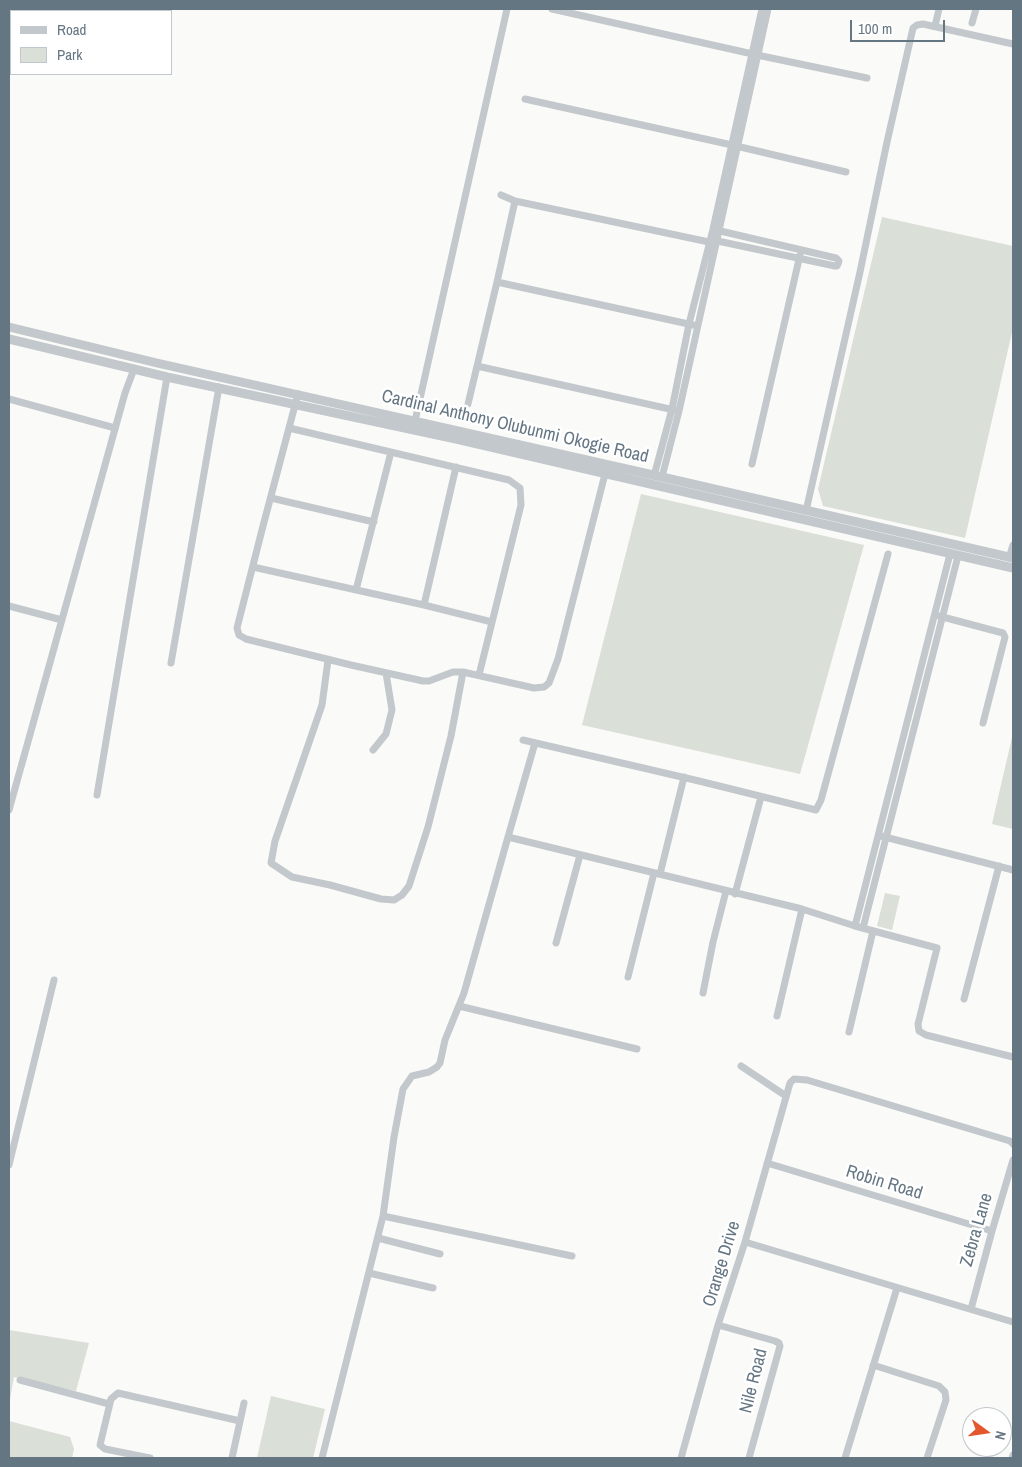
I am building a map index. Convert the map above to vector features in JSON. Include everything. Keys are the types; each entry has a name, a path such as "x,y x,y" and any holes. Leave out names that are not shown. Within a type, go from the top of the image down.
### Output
{"street":[{"path":"415,421 505,9"},
{"path":"552,9 867,78"},
{"path":"755,55 762,9"},
{"path":"675,410 689,324 716,230 755,55 768,9"},
{"path":"935,26 939,9"},
{"path":"972,23 976,9"},
{"path":"806,511 913,28 923,24 1013,44"},
{"path":"525,99 846,172"},
{"path":"501,194 514,201 835,266 837,266 839,261 836,258 801,249 716,230"},
{"path":"468,404 514,201"},
{"path":"658,476 698,326 712,240"},
{"path":"752,464 801,249"},
{"path":"497,282 698,326"},
{"name":"Cardinal Anthony Olubunmi Okogie Road","path":"9,328 658,476 706,492 954,555 1013,568"},
{"name":"Cardinal Anthony Olubunmi Okogie Road","path":"9,338 134,369 456,439 605,474 806,511 1011,558"},
{"path":"477,366 675,410"},
{"path":"9,810 115,428 134,369"},
{"path":"97,795 167,376"},
{"path":"171,663 219,387"},
{"path":"298,394 237,628 239,635 246,639 328,660 423,681 429,681 453,672 463,672 534,688 544,687 549,683 558,659 605,474"},
{"path":"9,399 115,428"},
{"path":"289,428 509,480 520,488 520,505 479,675"},
{"path":"356,590 392,452"},
{"path":"424,605 456,467"},
{"path":"271,498 374,522"},
{"path":"1011,558 1010,550 1013,545"},
{"path":"523,740 816,810 823,791 888,554"},
{"path":"855,926 882,836 954,555"},
{"path":"253,567 492,622"},
{"path":"9,606 62,620"},
{"path":"938,616 1003,633 1005,637 983,723"},
{"path":"328,660 322,705 275,840 271,863 292,877 381,899 394,900 402,896 410,886 428,826 451,736 463,672"},
{"path":"373,750 386,734 392,710 386,673"},
{"path":"322,1458 383,1216 403,1089 412,1076 429,1072 440,1063 445,1040 459,1006 535,743"},
{"path":"628,977 684,777"},
{"path":"735,894 761,797"},
{"path":"882,836 1013,870"},
{"path":"863,928 882,836"},
{"path":"508,837 802,909 855,926 937,948 918,1024 919,1031 926,1035 1013,1055"},
{"path":"556,943 580,855"},
{"path":"964,999 999,866"},
{"path":"703,994 713,942 726,891"},
{"path":"777,1016 802,909"},
{"path":"849,1032 873,931"},
{"path":"9,1165 54,980"},
{"path":"459,1006 637,1049"},
{"path":"741,1066 786,1096"},
{"name":"Orange Drive","path":"681,1458 786,1096 790,1083 794,1079 806,1080 1010,1141 1013,1144"},
{"name":"Zebra Lane","path":"971,1309 1013,1160"},
{"name":"Robin Road","path":"767,1163 992,1230"},
{"path":"383,1216 572,1256"},
{"path":"378,1238 440,1254"},
{"path":"745,1242 1013,1322"},
{"path":"369,1273 433,1288"},
{"path":"845,1458 897,1288"},
{"name":"Nile Road","path":"718,1326 776,1340 780,1346 750,1458"},
{"path":"873,1365 939,1386 945,1392 946,1400 927,1458"},
{"path":"20,1380 109,1404"},
{"path":"150,1458 100,1445 111,1398 118,1393 240,1421"},
{"path":"232,1458 244,1403"}],"green space":[{"path":"882,217 1013,246 1013,328 965,538 823,506 818,489"},
{"path":"641,494 864,545 800,774 582,725"},
{"path":"1013,733 1013,829 992,824"},
{"path":"885,893 900,896 892,930 877,926"},
{"path":"9,1330 89,1343 76,1391 14,1377 9,1405"},
{"path":"271,1396 325,1409 313,1458 257,1458"},
{"path":"9,1421 70,1437 74,1449 72,1458 9,1458"}]}
